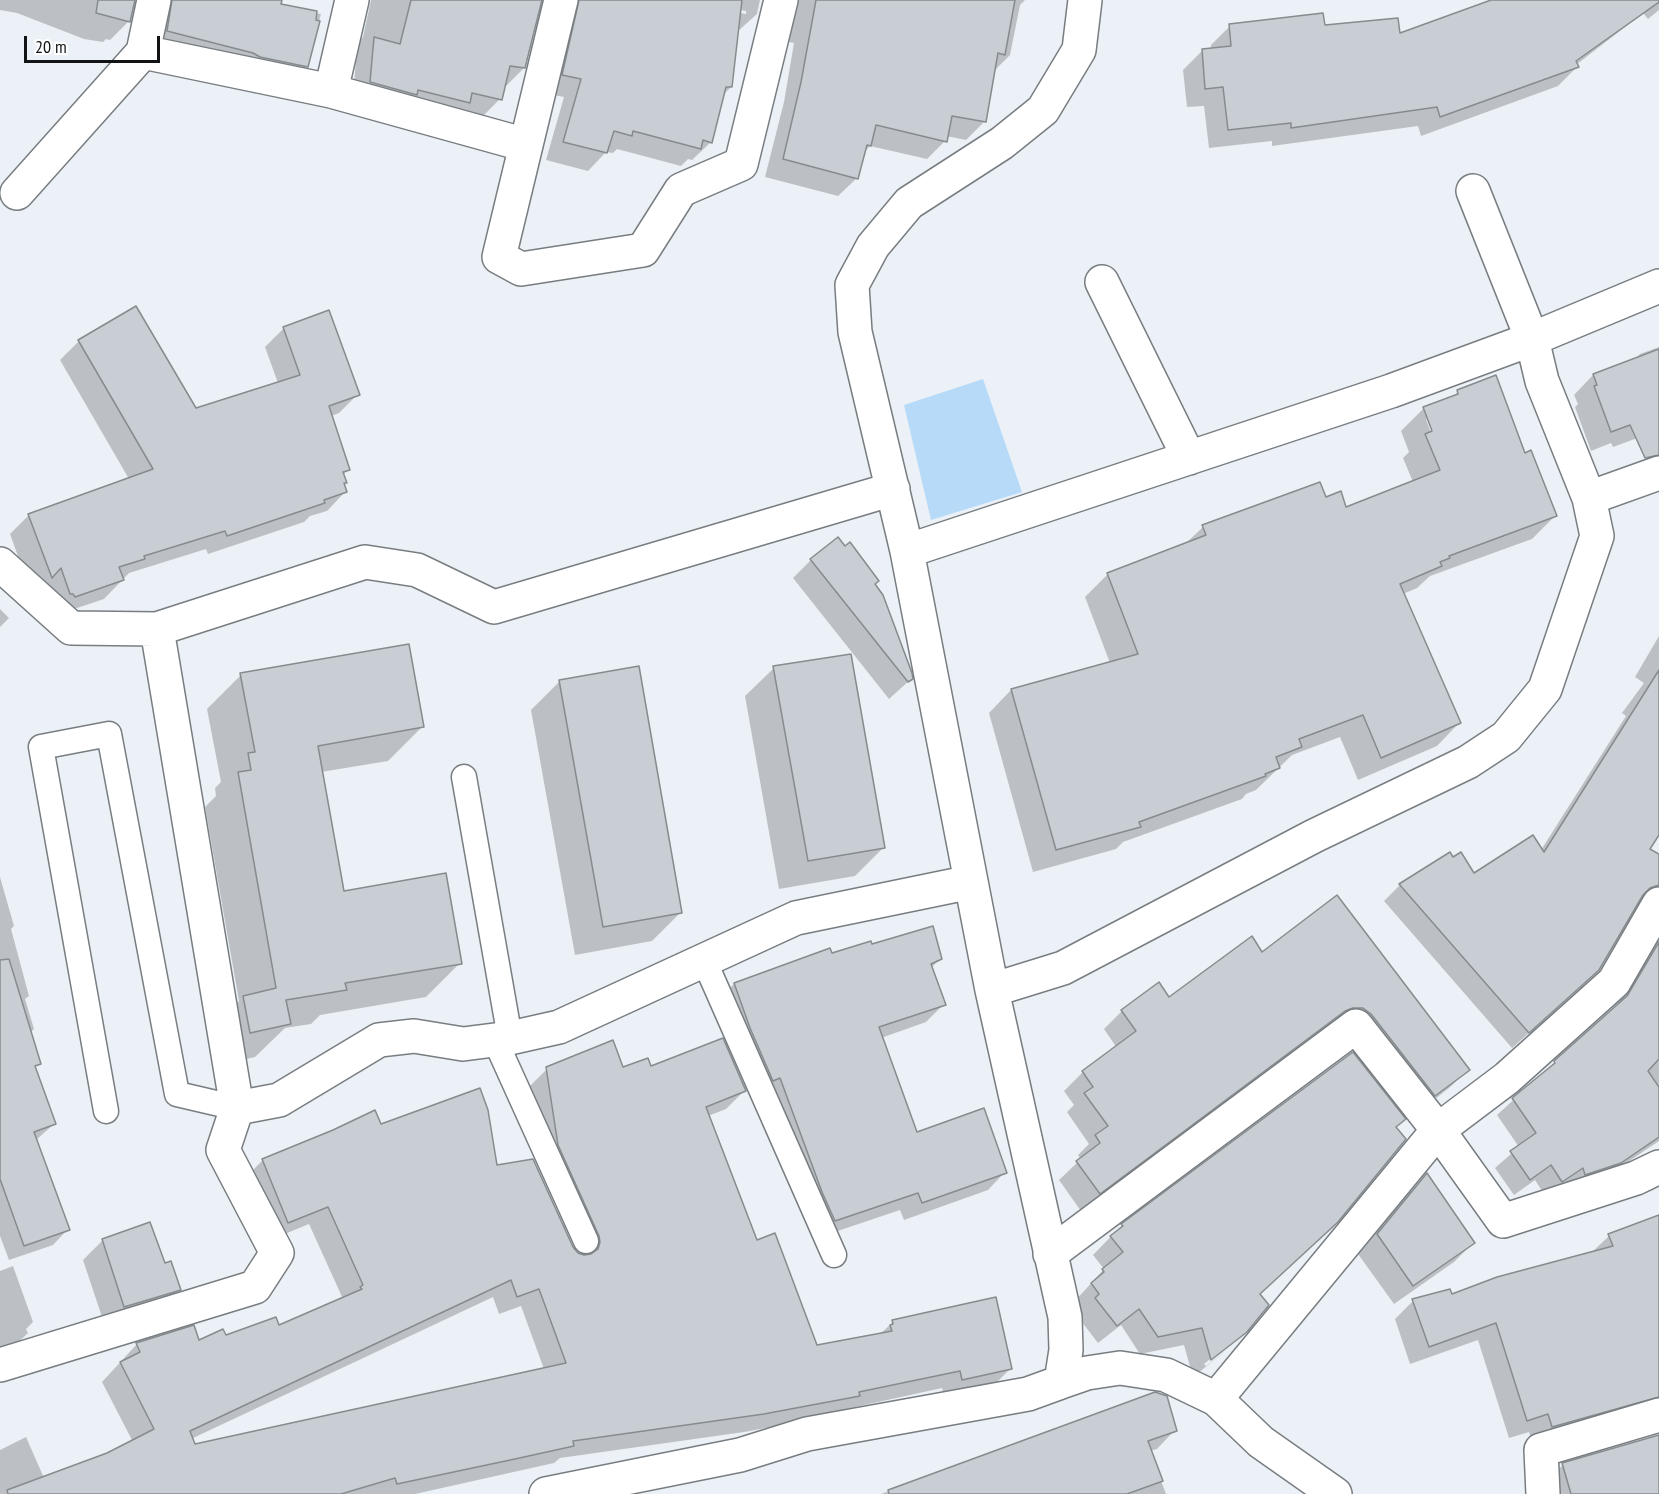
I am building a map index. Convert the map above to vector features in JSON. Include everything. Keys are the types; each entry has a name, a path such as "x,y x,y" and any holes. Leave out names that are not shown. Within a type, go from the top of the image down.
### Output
{"street":[{"path":"17,193 143,52 154,0"},
{"path":"331,91 352,0"},
{"path":"561,0 499,257 521,269 643,250 681,190 741,164 781,0"},
{"path":"1061,1382 1066,1350 1065,1317 992,990 907,551 855,332 852,285 873,246 909,203 1002,143 1042,110 1079,50 1085,0"},
{"path":"143,52 331,91 526,145"},
{"path":"992,990 1063,968 1314,836 1468,762 1506,737 1545,689 1597,536 1588,498 1542,381 1532,339 1473,191"},
{"path":"1102,282 1189,458"},
{"path":"907,551 1391,391 1532,339 1659,286"},
{"path":"1588,498 1659,473"},
{"path":"0,564 71,628 157,629 365,562 417,570 494,607 893,489"},
{"path":"0,1365 255,1287 277,1253 223,1150 237,1108 157,629"},
{"path":"237,1108 279,1100 379,1040 414,1035 463,1044 502,1039 559,1027 796,918 971,882"},
{"path":"1216,1399 1438,1130 1507,1078 1614,982 1659,904"},
{"path":"1050,1254 1356,1026 1438,1130 1503,1221 1636,1178 1659,1167"},
{"path":"546,1494 740,1455 807,1434 1028,1395 1087,1373 1119,1368 1166,1375 1216,1399 1260,1442 1335,1494"},
{"path":"1543,1494 1541,1450 1659,1415"}],"lane":[{"path":"106,1111 41,747 109,735 177,1094 237,1108"},
{"path":"464,777 502,1039 586,1240"},
{"path":"704,960 834,1255"}],"shaded area":[{"path":"983,379 1022,492 931,520 904,405"}],"building":[{"path":"98,0 135,0 130,22 96,13"},
{"path":"172,0 282,0 281,4 317,11 316,20 320,21 308,67 260,57 253,53 167,31"},
{"path":"411,0 542,0 525,68 510,66 502,100 472,93 470,103 418,90 417,95 370,82 374,37 400,44"},
{"path":"579,0 742,0 732,87 726,87 712,143 703,140 701,149 633,131 632,136 614,131 607,153 563,142 581,79 562,75"},
{"path":"816,0 1015,0 1005,55 998,53 986,122 952,116 947,142 876,125 871,146 867,145 858,179 783,159 801,82"},
{"path":"1491,0 1659,0 1659,2 1576,61 1579,67 1440,117 1437,107 1291,128 1291,123 1228,130 1223,87 1205,89 1202,49 1231,46 1229,24 1323,13 1325,25 1398,18 1400,33"},
{"path":"136,306 196,408 300,375 283,327 329,310 360,395 329,406 350,470 343,472 347,492 324,500 325,503 227,536 225,531 144,556 145,559 119,567 124,580 75,597 70,594 61,568 52,578 28,514 153,469 78,340"},
{"path":"1659,349 1659,455 1645,458 1630,425 1611,432 1594,386 1597,385 1593,374"},
{"path":"1496,375 1525,453 1531,450 1557,516 1449,556 1450,558 1440,562 1442,566 1400,584 1461,723 1381,758 1363,715 1299,739 1302,747 1276,757 1280,768 1265,774 1266,776 1139,822 1141,827 1056,850 1011,689 1138,654 1107,573 1206,535 1202,525 1320,482 1326,497 1341,491 1346,507 1440,470 1425,434 1432,431 1423,407 1458,394 1457,390"},
{"path":"838,537 845,546 850,542 879,581 875,584 883,595 912,673 913,679 908,682 810,559"},
{"path":"409,644 424,727 318,746 344,891 446,873 462,964 345,983 347,990 286,1000 291,1024 250,1033 243,996 276,988 238,772 251,770 248,753 255,752 240,673"},
{"path":"851,654 885,848 808,861 773,666"},
{"path":"639,666 682,913 603,927 559,680"},
{"path":"1659,670 1659,835 1650,849 1659,854 1659,885 1650,888 1643,895 1599,970 1529,1033 1399,884 1450,852 1453,857 1461,852 1474,873 1533,835 1544,852"},
{"path":"1337,895 1470,1070 1435,1096 1371,1014 1363,1008 1353,1008 1345,1011 1100,1194 1076,1161 1100,1143 1095,1135 1108,1126 1084,1093 1093,1087 1082,1071 1136,1031 1121,1010 1159,982 1169,997 1252,936 1262,952"},
{"path":"933,926 942,959 931,964 946,1005 879,1027 917,1132 984,1108 1007,1173 922,1203 918,1193 835,1221 780,1078 773,1081 734,983 830,948 832,953"},
{"path":"1659,942 1659,1059 1648,1071 1659,1087 1659,1137 1621,1163 1585,1175 1583,1168 1562,1182 1551,1165 1530,1180 1510,1151 1536,1133 1512,1098 1555,1063 1554,1061 1627,996"},
{"path":"9,959 41,1064 35,1066 56,1124 34,1132 70,1230 24,1246 0,1179 0,960"},
{"path":"723,1038 746,1091 706,1107 757,1240 775,1233 817,1345 892,1331 890,1325 893,1324 892,1320 996,1297 1012,1369 962,1380 960,1371 859,1392 860,1396 764,1414 573,1441 574,1446 397,1484 395,1478 341,1494 8,1494 7,1490 107,1453 154,1429 120,1362 140,1352 136,1343 194,1325 199,1340 223,1329 226,1335 276,1317 279,1325 362,1289 360,1287 363,1285 328,1207 288,1223 262,1159 375,1110 381,1124 480,1088 488,1110 497,1165 533,1159 573,1247 578,1253 591,1254 598,1249 599,1236 558,1145 546,1067 613,1040 623,1067 648,1058 651,1066","holes":["511,1280 517,1297 539,1289 566,1363 195,1444 190,1431"]},
{"path":"1353,1052 1406,1119 1396,1127 1406,1139 1338,1222 1260,1294 1269,1305 1247,1332 1211,1360 1202,1328 1158,1337 1139,1309 1117,1326 1095,1298 1099,1294 1091,1283 1104,1272 1102,1269 1123,1252 1110,1236 1123,1226 1121,1224"},
{"path":"1427,1173 1475,1243 1413,1286 1377,1234"},
{"path":"1659,1215 1659,1397 1552,1427 1548,1414 1527,1421 1496,1323 1429,1347 1412,1299 1450,1289 1452,1294 1497,1277 1613,1246 1608,1234"},
{"path":"150,1222 165,1263 171,1261 181,1290 124,1307 102,1239"},
{"path":"1155,1392 1167,1396 1177,1431 1148,1441 1163,1481 1127,1494 889,1494 888,1490"},
{"path":"1659,1435 1659,1494 1571,1494 1562,1463"}]}
